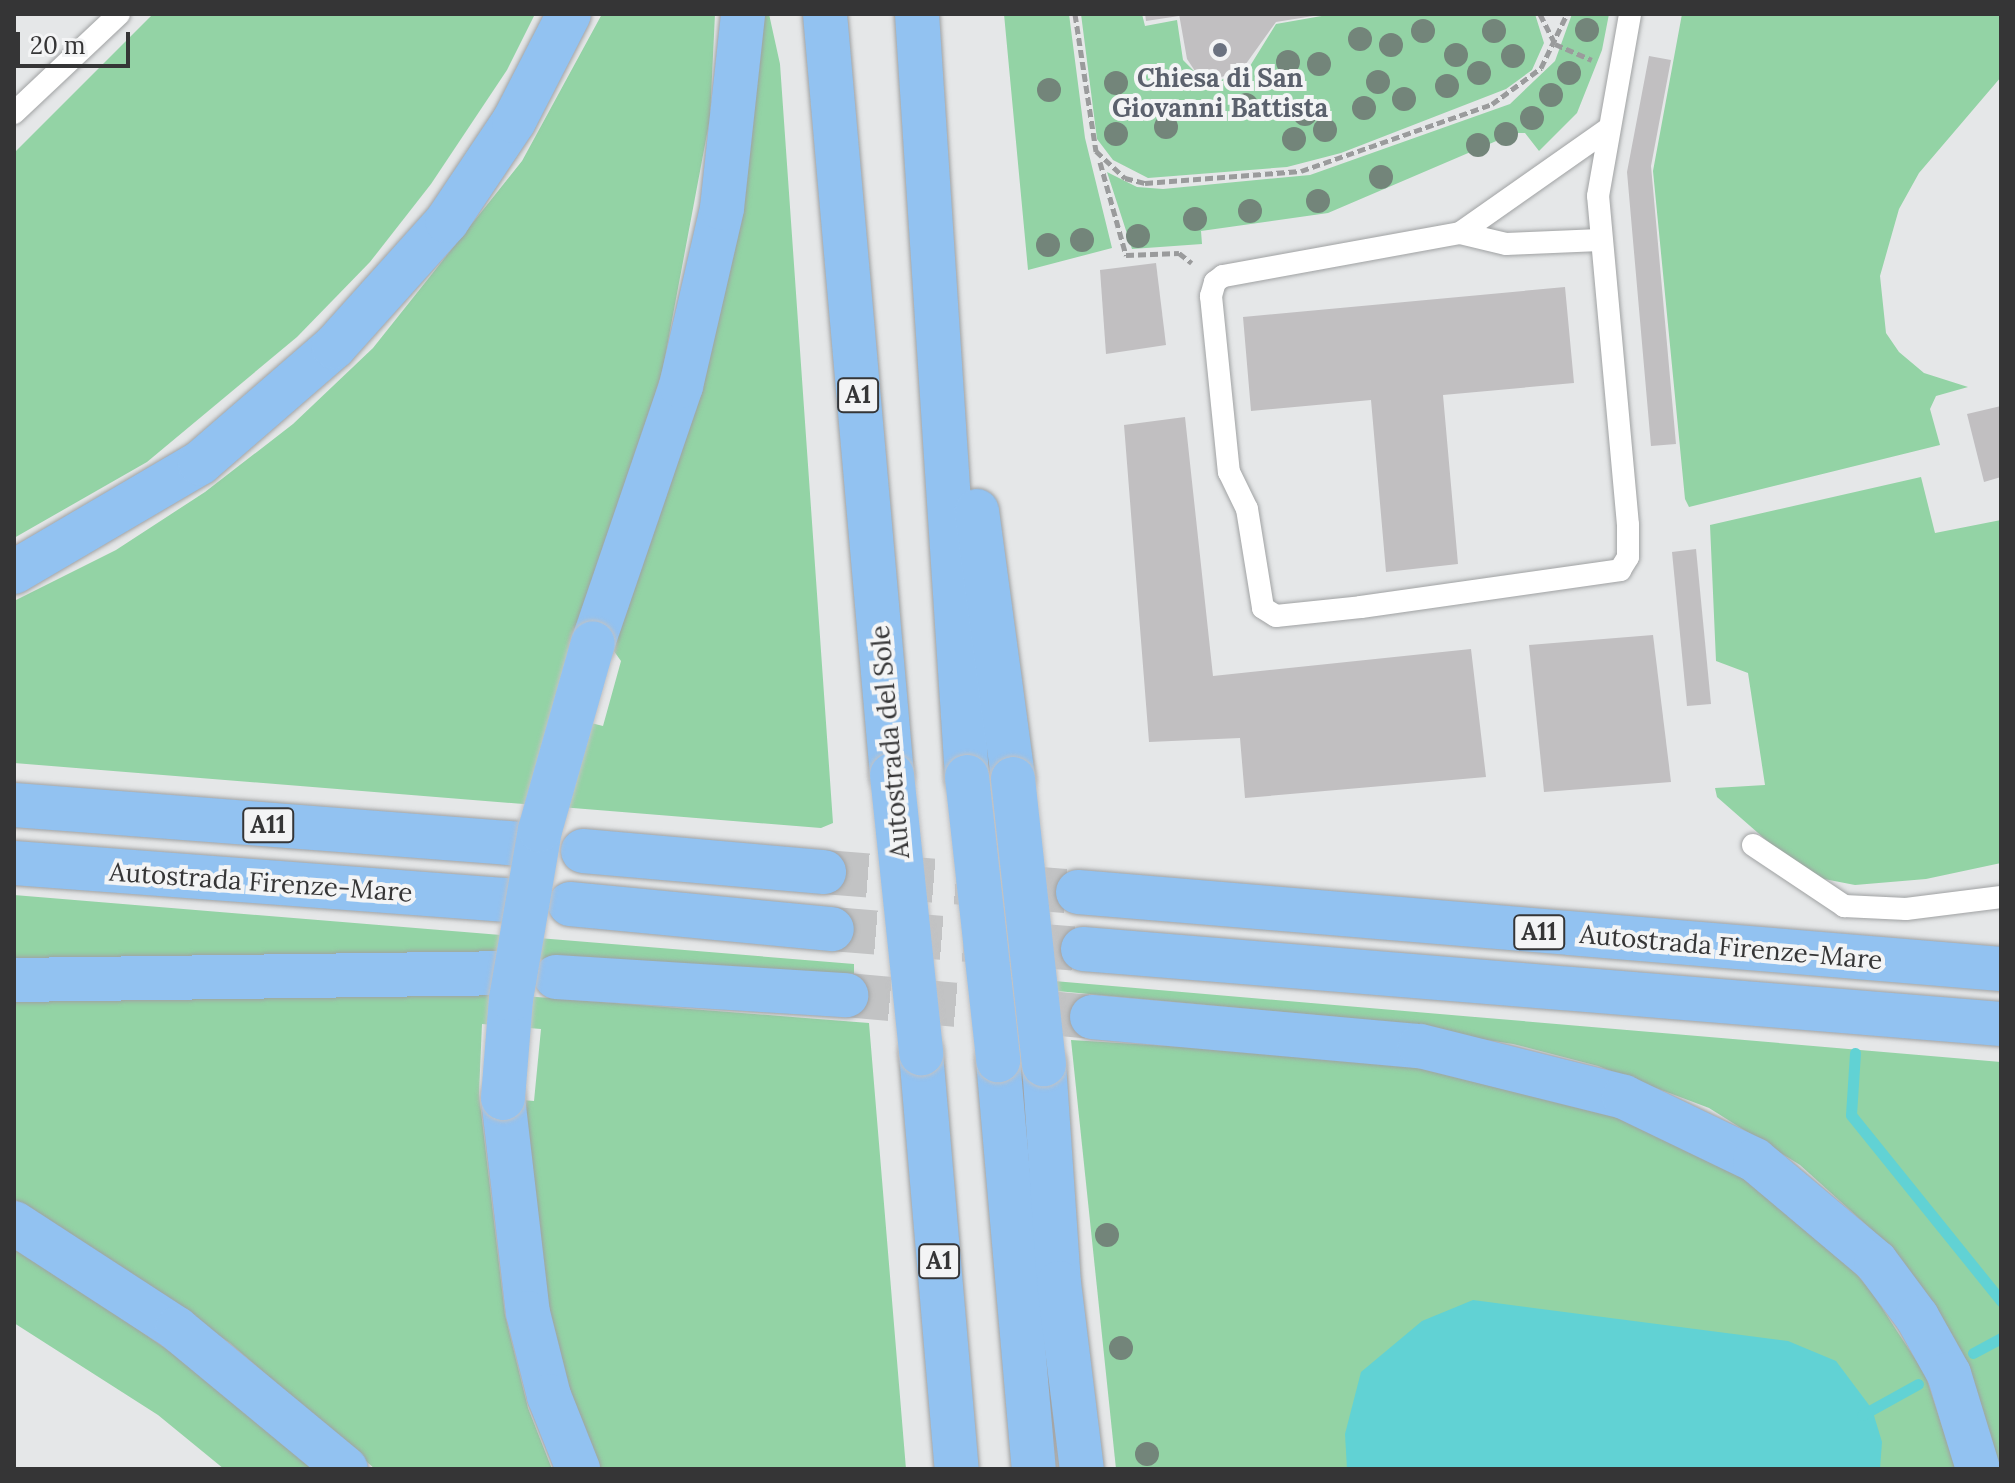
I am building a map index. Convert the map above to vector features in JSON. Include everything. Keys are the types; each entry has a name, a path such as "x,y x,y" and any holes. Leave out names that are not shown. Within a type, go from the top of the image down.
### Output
{"highway":[{"path":"14,572 200,463 334,347 447,221 514,121 569,14"},
{"path":"578,1469 549,1396 528,1313 503,1098 511,999 540,830 593,643 681,386 722,208 743,14"},
{"name":"Autostrada del Sole","path":"825,14 957,1469"},
{"path":"917,14 929,144 967,777 998,1060 1034,1469"},
{"path":"929,144 1013,779 1044,1064 1059,1283 1082,1469"},
{"name":"A11","path":"14,805 522,844"},
{"path":"583,851 824,872"},
{"name":"Autostrada Firenze-Mare","path":"14,863 509,900"},
{"name":"Autostrada Firenze-Mare","path":"1078,892 2001,969"},
{"path":"570,904 832,929"},
{"name":"Autostrada Firenze-Mare","path":"1083,949 2001,1024"},
{"path":"14,980 496,973"},
{"path":"556,977 846,995"},
{"path":"1092,1017 1420,1046 1624,1097 1755,1160 1865,1252 1917,1317 1949,1374 1978,1469"},
{"path":"14,1223 177,1329 346,1469"}],"lane":[{"path":"14,113 119,14"},
{"path":"1600,240 1506,244 1460,233 1223,276 1211,296 1229,472 1247,509 1257,597 1276,616 1497,592 1620,570 1628,557 1628,525 1600,240 1599,177 1630,14"},
{"path":"1460,233 1608,129"},
{"path":"1753,845 1844,906 1906,909 2001,897"}],"path":[{"path":"1075,14 1091,138 1126,255 1179,253 1223,276"},
{"path":"1540,14 1555,44 1597,63 1620,63"},
{"path":"1100,161 1145,183 1301,171 1492,104 1526,83 1555,44 1567,14"}],"green space":[{"path":"153,14 535,14 507,70 431,184 370,262 297,337 147,462 14,538 14,153"},
{"path":"602,14 715,14 710,118 663,368 559,715 603,726 621,661 611,647 754,14 769,14 780,64 833,823 821,828 14,763 14,601 116,550 205,492 293,424 373,348 522,161"},
{"path":"1004,14 1069,14 1085,138 1112,248 1028,270"},
{"path":"1081,14 1142,14 1145,26 1177,20 1183,60 1198,75 1219,81 1250,66 1276,24 1333,14 1535,14 1544,43 1532,70 1506,89 1341,153 1287,167 1148,178 1113,160 1097,139"},
{"path":"1572,14 1609,14 1602,50 1577,113 1539,151 1525,133 1515,133 1328,213 1201,231 1202,244 1132,249 1107,172 1137,187 1163,189 1310,175 1510,104 1555,61"},
{"path":"1682,14 2001,14 2001,77 1919,173 1899,209 1880,276 1886,333 1899,352 1924,373 1968,387 1936,396 1930,409 1940,445 1689,507 1685,499 1653,171"},
{"path":"1921,477 1935,533 2001,520 2001,863 1926,879 1855,885 1824,879 1782,854 1717,797 1715,788 1765,785 1748,673 1716,661 1710,525"},
{"path":"14,895 854,964 854,979 500,957 14,964"},
{"path":"1054,981 2001,1062 2001,1469 1881,1238 1800,1165 1709,1108 1598,1066 1513,1044 1338,1017 1057,991"},
{"path":"500,994 869,1023 906,1469 599,1469 564,1377 545,1297 522,1100 534,1101 541,1029 482,1024 479,1094 505,1315 528,1408 552,1469 375,1469 230,1343 14,1199 14,1000"},
{"path":"1071,1040 1329,1056 1432,1070 1601,1110 1731,1168 1833,1247 1871,1291 1925,1374 1956,1469 1116,1469"},
{"path":"14,1244 204,1375 318,1469 224,1469 158,1415 14,1323"}],"water":[{"path":"1473,1300 1788,1341 1836,1361 1872,1409 1882,1442 1880,1469 1347,1469 1345,1434 1361,1372 1422,1321"}],"building":[{"path":"1145,14 1179,14 1179,16 1146,21"},
{"name":"Chiesa di San Giovanni Battista","path":"1179,14 1313,16 1276,22 1243,68 1217,79 1195,71 1187,59"},
{"path":"1649,56 1671,60 1651,166 1676,444 1651,446 1627,172"},
{"path":"1156,263 1166,345 1106,354 1100,270"},
{"path":"1565,287 1574,383 1443,395 1458,564 1386,572 1371,400 1251,411 1243,317"},
{"path":"2001,406 2001,477 1984,482 1967,414"},
{"path":"1185,417 1213,676 1471,649 1486,777 1245,798 1240,738 1149,742 1124,425"},
{"path":"1696,549 1711,704 1687,706 1672,552"},
{"path":"1653,635 1671,782 1544,792 1529,645"}],"waterway":[{"path":"1855,1053 1851,1115 2001,1301"},
{"path":"1973,1353 2001,1338"},
{"path":"1862,1415 1918,1384"}],"tunnel":[{"path":"824,872 1078,892"},
{"path":"832,929 1083,949"},
{"path":"846,995 1092,1017"}],"place":[{"name":"Chiesa di San Giovanni Battista","path":"1220,50"}]}
